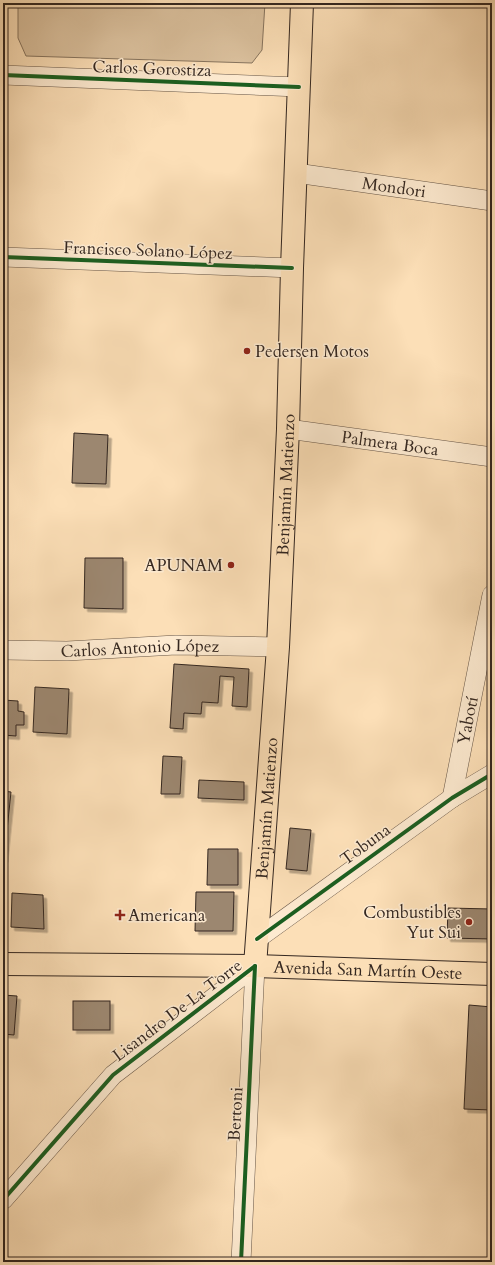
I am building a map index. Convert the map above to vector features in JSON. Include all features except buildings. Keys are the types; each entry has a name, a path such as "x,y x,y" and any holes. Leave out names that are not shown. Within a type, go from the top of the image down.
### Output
{"main road":[{"name":"Benjamín Matienzo","path":"256,966 278,648 288,429 292,268 302,3"},
{"name":"Avenida San Martín Oeste","path":"3,964 256,966 492,974"}],"street":[{"name":"Carlos Gorostiza","path":"3,75 299,87"},
{"name":"Mondori","path":"296,173 492,201"},
{"name":"Francisco Solano López","path":"3,257 292,268"},
{"name":"Palmera Boca","path":"288,429 492,457"},
{"name":"Yabotí","path":"452,798 492,595"},
{"name":"Carlos Antonio López","path":"3,650 67,651 176,645 278,648"},
{"name":"Tobuna","path":"257,939 452,798 492,774"},
{"name":"Lisandro De La Torre","path":"3,1200 10,1183 113,1075 256,966"},
{"name":"Bertoni","path":"241,1262 256,966"}],"shaded area":[{"path":"18,3 265,3 262,50 252,63 26,56 18,38"}],"cycle path":[{"path":"3,75 299,87"},
{"path":"3,257 292,268"},
{"path":"257,939 452,798 492,774"},
{"path":"3,1200 113,1075 255,966"},
{"path":"241,1262 255,966"}],"place":[{"name":"Pedersen Motos","path":"247,351"},
{"name":"APUNAM","path":"231,565"},
{"name":"Americana","path":"120,915"},
{"name":"Combustibles Yut Sui","path":"469,922"}]}
